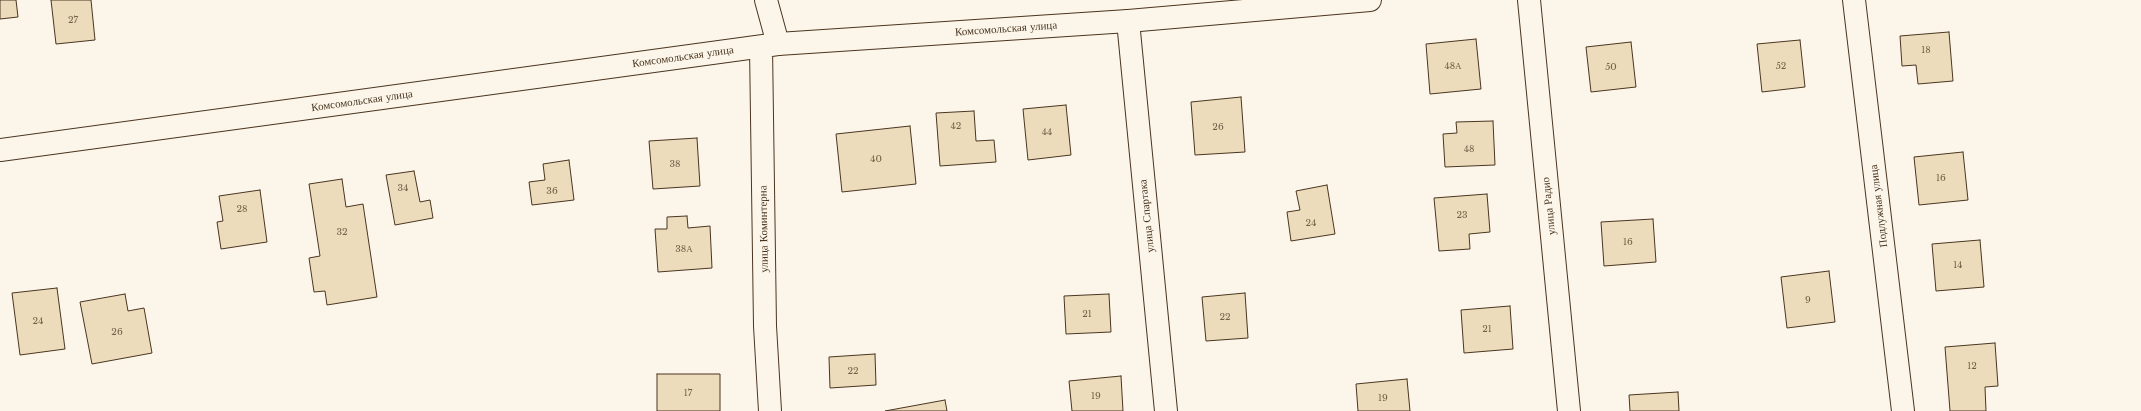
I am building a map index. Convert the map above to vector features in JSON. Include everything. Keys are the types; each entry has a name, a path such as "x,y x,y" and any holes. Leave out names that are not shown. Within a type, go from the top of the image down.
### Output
{"street":[{"name":"улица Коминтерна","path":"766,0 769,46 765,326 770,411"},
{"name":"Комсомольская улица","path":"0,150 769,46 1128,20 1370,0"},
{"name":"улица Радио","path":"1529,0 1569,411"},
{"name":"Подлужная улица","path":"1854,0 1903,411"},
{"name":"улица Спартака","path":"1128,20 1166,411"}],"building":[{"path":"0,0 16,0 18,17 0,19"},
{"path":"51,0 91,0 95,40 56,44"},
{"path":"1949,32 1953,81 1918,84 1916,65 1902,66 1900,36"},
{"path":"1476,39 1481,89 1430,94 1426,44"},
{"path":"1800,40 1805,87 1762,92 1757,44"},
{"path":"1631,42 1636,87 1591,92 1586,47"},
{"path":"1241,97 1245,152 1195,155 1191,102"},
{"path":"1066,105 1071,155 1028,160 1023,109"},
{"path":"974,111 976,141 994,140 996,162 940,166 936,113"},
{"path":"1493,121 1495,165 1445,167 1443,134 1457,133 1456,122"},
{"path":"910,126 916,184 842,192 836,134"},
{"path":"697,138 700,186 653,189 649,141"},
{"path":"1963,152 1968,200 1919,205 1914,157"},
{"path":"569,160 574,200 532,205 529,182 545,180 543,164"},
{"path":"414,171 420,202 430,200 433,218 395,225 386,175"},
{"path":"342,179 346,207 363,204 377,297 327,305 325,291 314,292 309,258 320,256 309,184"},
{"path":"1327,185 1335,234 1291,241 1287,212 1300,210 1296,191"},
{"path":"260,190 267,242 221,249 217,222 223,221 219,196"},
{"path":"1487,194 1490,232 1469,234 1470,249 1439,251 1434,198"},
{"path":"687,216 688,228 710,226 712,268 658,272 655,229 667,229 667,217"},
{"path":"1653,219 1656,262 1604,266 1601,222"},
{"path":"1980,240 1984,287 1936,291 1932,244"},
{"path":"1829,271 1835,322 1787,328 1781,277"},
{"path":"57,288 65,349 20,355 12,293"},
{"path":"1245,293 1248,338 1206,341 1202,297"},
{"path":"125,294 128,311 144,308 152,353 92,364 80,302"},
{"path":"1109,294 1111,332 1066,334 1064,296"},
{"path":"1510,306 1513,349 1464,353 1461,310"},
{"path":"1995,343 1998,386 1985,387 1986,411 1950,411 1945,347"},
{"path":"875,354 876,385 830,388 829,357"},
{"path":"657,374 720,374 720,411 657,411"},
{"path":"1121,376 1123,411 1072,411 1069,381"},
{"path":"1407,379 1410,411 1358,411 1356,384"},
{"path":"1678,392 1679,411 1630,411 1629,395"},
{"path":"945,400 947,411 885,411"}]}
